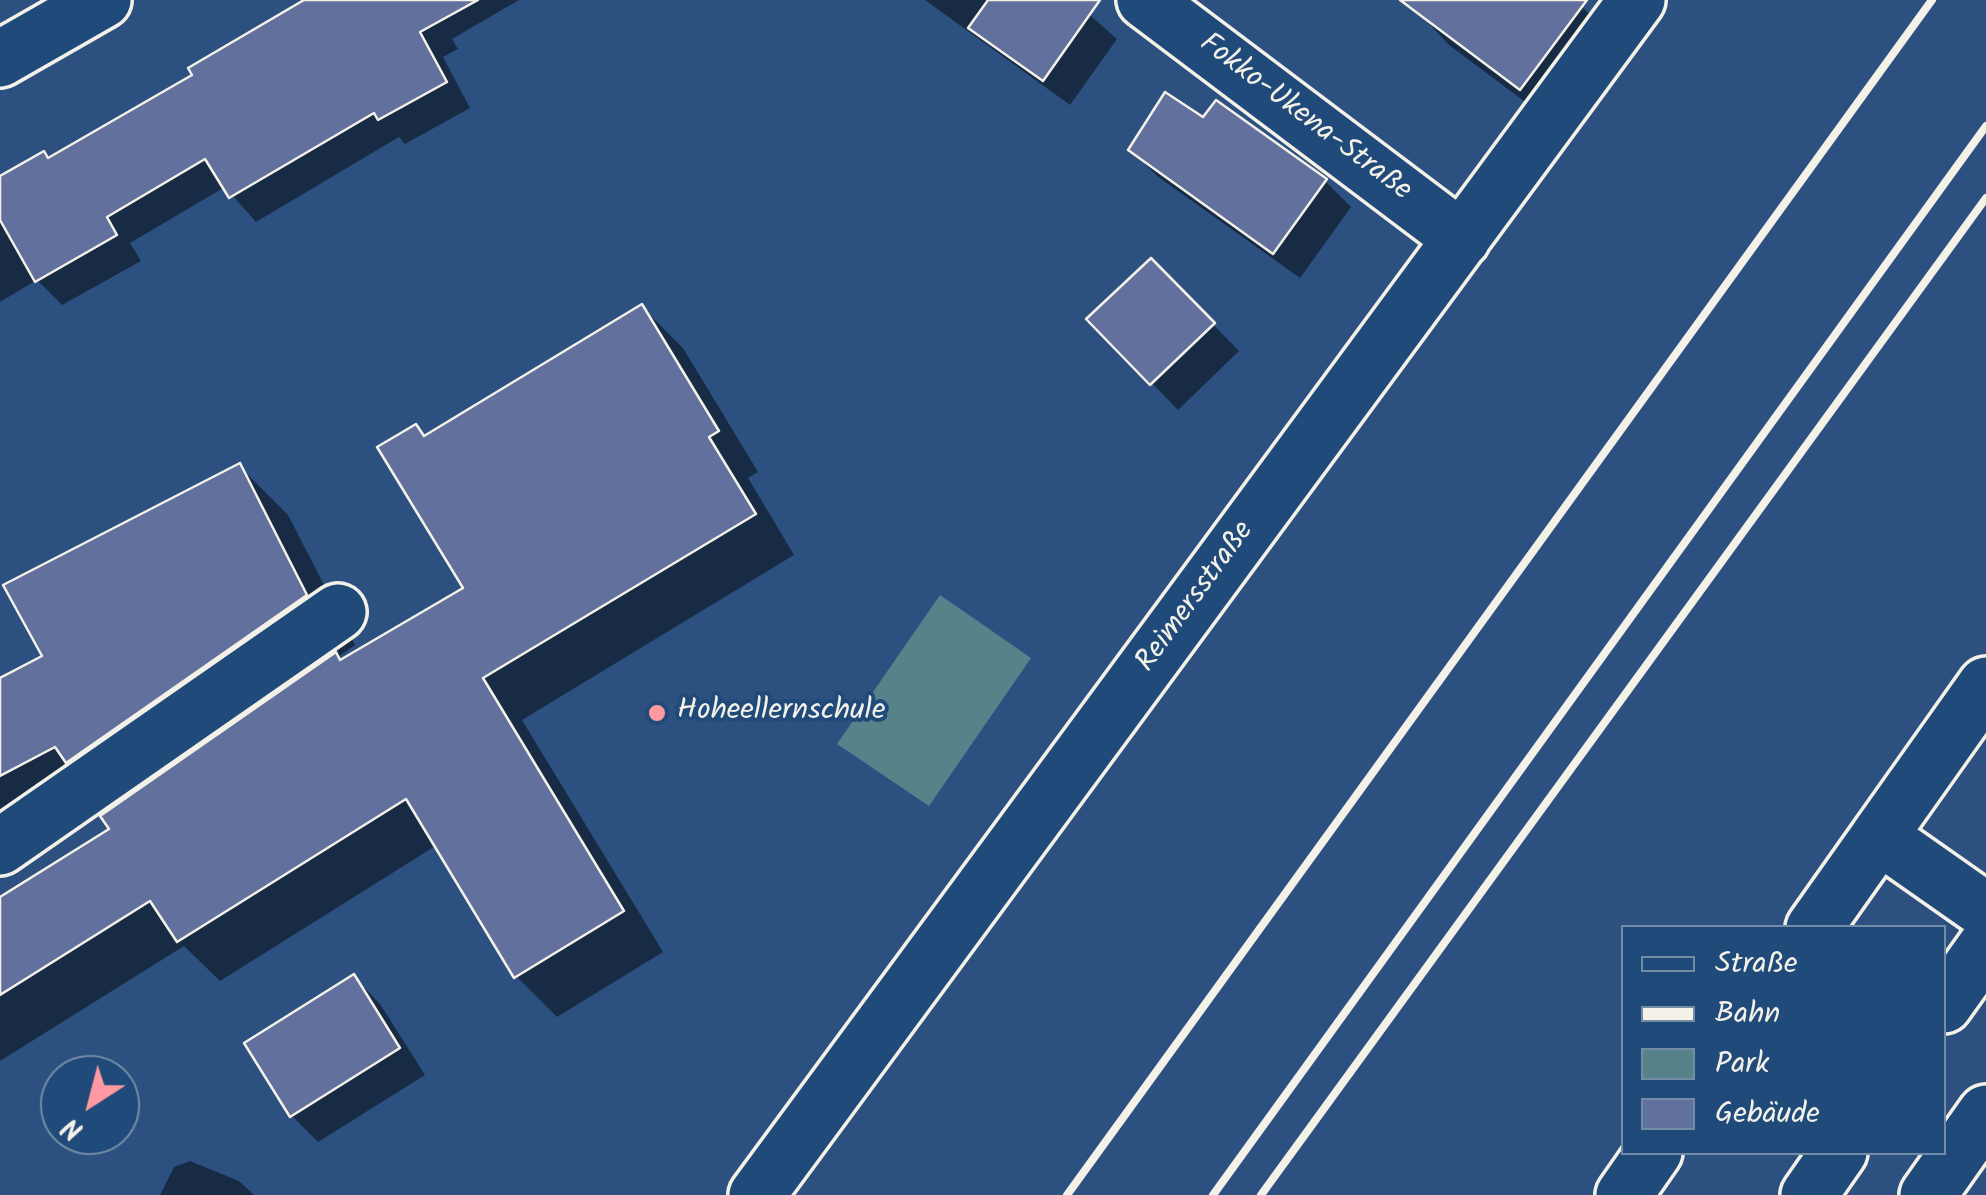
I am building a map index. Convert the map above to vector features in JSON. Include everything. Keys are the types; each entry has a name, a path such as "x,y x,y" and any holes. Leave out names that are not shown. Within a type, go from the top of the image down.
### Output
{"street":[{"path":"0,58 103,0"},
{"name":"Fokko-Ukena-Straße","path":"1146,0 1462,239"},
{"name":"Reimersstraße","path":"757,1195 1637,0"},
{"path":"0,847 338,612"},
{"path":"1816,925 1986,685"},
{"path":"1879,836 1986,911"},
{"path":"1946,1002 1986,946"},
{"path":"1928,1195 1986,1113"},
{"path":"1624,1195 1652,1155"},
{"path":"1809,1195 1837,1155"}],"green space":[{"path":"940,595 1031,658 929,806 837,744"}],"building":[{"path":"304,0 478,0 420,32 447,82 378,120 374,113 229,198 205,159 107,217 117,235 35,282 0,220 0,176 44,151 48,158 192,75 188,68"},
{"path":"988,0 1100,0 1043,81 968,28"},
{"path":"1400,0 1587,0 1520,90"},
{"path":"1165,92 1203,117 1216,100 1327,179 1273,254 1128,150"},
{"path":"1151,258 1215,323 1150,385 1086,319"},
{"path":"642,304 719,431 709,437 756,514 483,678 624,911 514,978 406,799 177,942 150,901 0,995 0,897 109,829 100,816 336,652 340,660 463,588 377,447 416,424 424,436"},
{"path":"240,463 307,595 66,763 55,747 0,776 0,678 42,656 3,585"},
{"path":"354,974 400,1048 290,1117 244,1043"}],"railway":[{"path":"1067,1195 1932,0"},
{"path":"1213,1195 1986,126"},
{"path":"1261,1195 1986,198"}],"place":[{"name":"Hoheellernschule","path":"657,713"}]}
